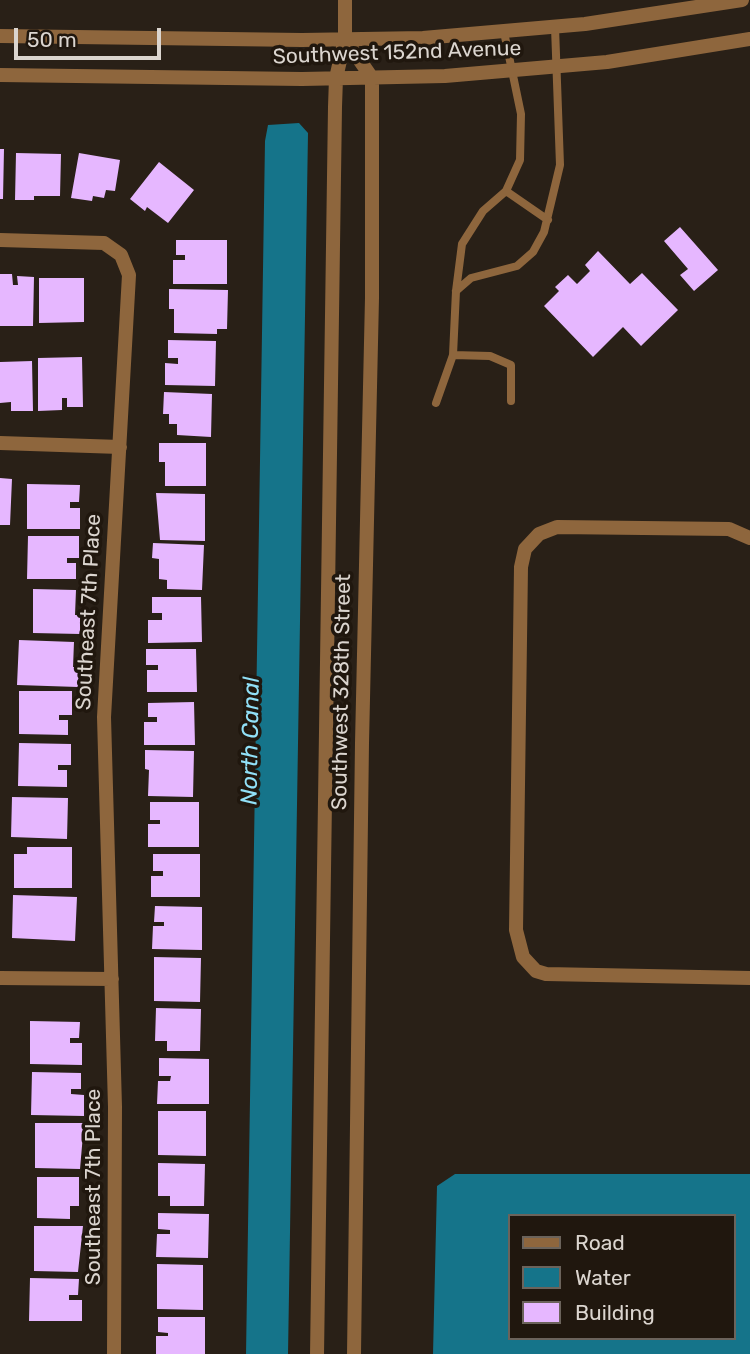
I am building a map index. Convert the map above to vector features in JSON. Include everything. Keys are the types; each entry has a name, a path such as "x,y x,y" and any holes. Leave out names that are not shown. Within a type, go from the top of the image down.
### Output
{"street":[{"name":"Southwest 328th Street","path":"317,1354 335,78 345,39 345,0"},
{"name":"Southwest 152nd Avenue","path":"0,36 345,39 504,32 742,0"},
{"path":"345,39 372,78"},
{"name":"Southwest 152nd Avenue","path":"0,75 372,78 511,72 559,68 750,39"},
{"name":"Southwest 328th Street","path":"354,1354 362,707 372,298 372,78"},
{"name":"Southeast 7th Place","path":"0,240 100,242 118,252 127,267 130,279 104,717 116,1140 114,1354"},
{"path":"0,443 120,447"},
{"path":"750,538 729,529 567,527 538,534 525,549 521,567 516,930 523,957 536,971 546,974 750,978"},
{"path":"0,978 112,979"}],"lane":[{"path":"456,292 471,278 517,265 533,252 548,220 560,165 559,68 555,27"},
{"path":"436,403 453,355 456,292 463,244 483,211 506,191 520,160 521,114 504,32"},
{"path":"506,191 548,220"},
{"path":"453,355 490,356 511,365 511,401"}],"water":[{"name":"North Canal","path":"299,123 308,133 288,1354 246,1354 265,141 268,125"},
{"path":"455,1174 750,1174 750,1354 433,1354 437,1186"}],"building":[{"path":"0,149 4,149 3,199 0,199"},
{"path":"16,153 61,154 60,196 34,196 34,200 15,200"},
{"path":"79,153 120,160 115,191 106,190 104,198 93,196 92,201 71,198"},
{"path":"159,162 194,190 168,223 147,207 145,211 130,199"},
{"path":"680,227 718,270 694,291 680,275 688,269 664,241"},
{"path":"176,240 227,240 227,284 173,284 173,260 185,260 185,255 176,255"},
{"path":"598,251 630,284 642,273 678,310 641,346 623,327 593,357 544,306 559,291 555,287 568,275 577,284 590,271 585,265"},
{"path":"0,274 12,274 13,285 18,285 17,276 34,277 33,326 0,326"},
{"path":"39,278 84,278 84,322 39,323"},
{"path":"169,289 228,290 227,329 217,329 217,334 174,333 174,309 169,309"},
{"path":"168,340 216,341 215,386 165,385 165,363 178,364 178,358 168,358"},
{"path":"82,357 83,407 67,407 67,398 62,398 62,410 38,411 38,358"},
{"path":"32,361 33,411 11,411 11,402 0,403 0,362"},
{"path":"164,392 212,394 211,437 177,435 177,424 169,424 169,414 163,414"},
{"path":"159,443 206,443 206,486 165,486 165,462 159,462"},
{"path":"0,478 12,479 10,525 0,525"},
{"path":"27,484 80,485 79,502 70,502 70,508 80,508 80,529 27,529"},
{"path":"156,493 205,494 205,541 160,540"},
{"path":"28,536 79,536 79,558 67,558 67,563 76,563 76,579 27,579"},
{"path":"153,543 204,545 202,590 167,589 167,580 159,579 159,559 152,558"},
{"path":"33,589 76,590 75,615 80,615 80,634 33,633"},
{"path":"152,597 201,597 202,642 148,643 148,620 162,620 162,613 152,613"},
{"path":"19,640 74,642 73,667 79,667 78,687 17,685"},
{"path":"146,649 196,649 197,692 147,692 147,670 158,670 158,665 146,665"},
{"path":"19,691 72,691 72,715 59,715 59,720 68,720 68,735 19,734"},
{"path":"194,702 195,745 144,745 144,722 157,722 157,717 148,717 148,703"},
{"path":"19,743 71,744 71,765 58,765 58,770 67,770 67,787 18,786"},
{"path":"145,750 194,751 193,797 148,796 149,770 145,769"},
{"path":"12,797 68,798 67,839 11,837"},
{"path":"150,802 199,802 199,847 148,847 148,824 160,824 160,820 150,820"},
{"path":"27,847 72,847 72,888 14,888 14,854 27,854"},
{"path":"153,854 200,854 200,897 151,897 151,876 163,876 163,871 153,871"},
{"path":"13,895 77,897 75,941 12,938"},
{"path":"155,906 202,907 202,950 152,949 153,926 164,926 164,922 154,922"},
{"path":"154,957 201,958 200,1002 154,1001"},
{"path":"156,1008 201,1009 200,1051 167,1051 167,1041 155,1041"},
{"path":"30,1021 80,1022 79,1038 70,1038 70,1043 82,1043 82,1065 30,1064"},
{"path":"159,1058 209,1059 209,1104 157,1104 158,1081 170,1081 171,1076 159,1076"},
{"path":"32,1072 81,1073 81,1089 71,1089 71,1094 84,1095 84,1116 31,1115"},
{"path":"158,1111 206,1111 206,1156 158,1155"},
{"path":"35,1123 84,1123 80,1169 35,1168"},
{"path":"158,1163 205,1164 204,1206 170,1206 170,1196 158,1196"},
{"path":"37,1177 79,1177 79,1206 70,1206 70,1219 37,1218"},
{"path":"158,1213 209,1214 208,1258 156,1257 157,1234 170,1234 170,1230 158,1229"},
{"path":"34,1226 83,1226 78,1272 34,1271"},
{"path":"157,1264 203,1265 203,1310 157,1309"},
{"path":"30,1278 79,1279 78,1295 69,1295 69,1300 82,1300 82,1321 29,1321"},
{"path":"158,1317 205,1317 205,1354 156,1354 156,1336 168,1336 168,1333 158,1332"}]}
